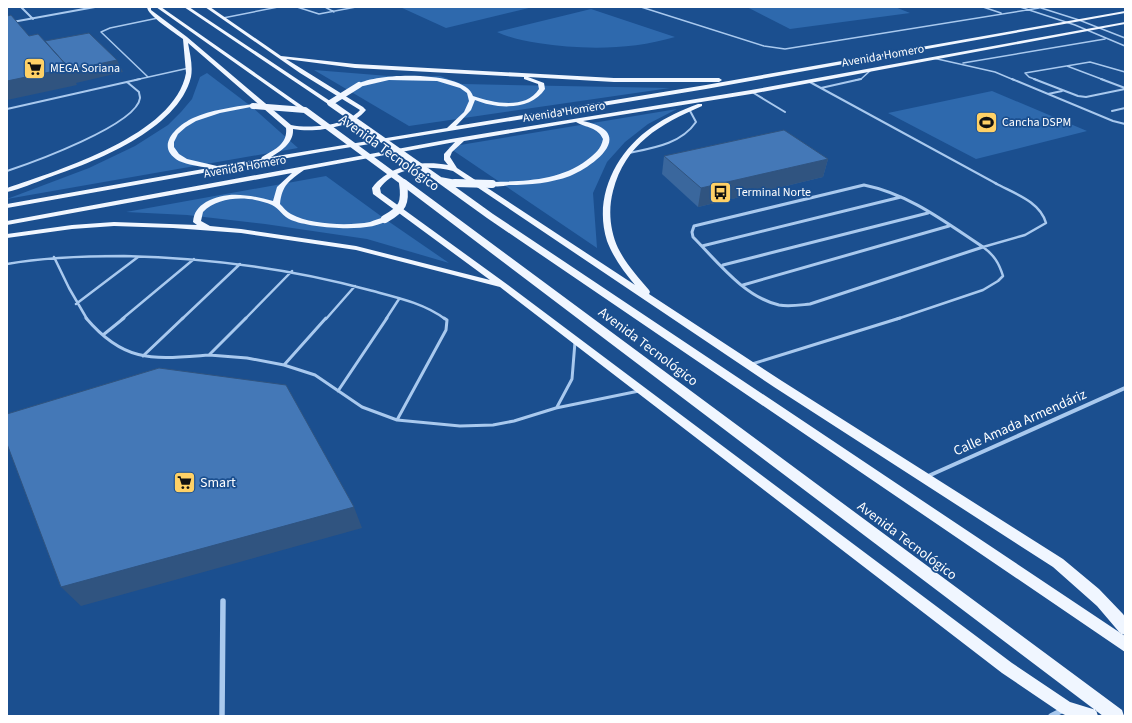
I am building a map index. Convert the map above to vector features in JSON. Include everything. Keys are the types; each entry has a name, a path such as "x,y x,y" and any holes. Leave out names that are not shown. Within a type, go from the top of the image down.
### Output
{"main road":[{"path":"149,7 149,10 158,18 185,38 289,127 302,130 326,127 358,116 363,110 327,90 207,7"},
{"name":"Avenida Tecnológico","path":"158,7 305,110 403,182 1116,716"},
{"name":"Avenida Tecnológico","path":"186,7 330,103 497,221 1125,644"},
{"name":"Avenida Homero","path":"7,206 448,129 654,96 1125,12"},
{"name":"Avenida Homero","path":"7,223 451,141 752,92 1085,29 1125,23"},
{"path":"7,190 73,166 107,151 146,130 160,119 180,94 188,78 189,68 185,38"},
{"path":"280,57 333,65 660,81 755,78"},
{"path":"791,71 808,81"},
{"path":"471,97 489,104 507,104 531,100 538,96 542,90 541,83 528,79 478,72"},
{"path":"330,103 359,85 388,78 424,78 443,80 466,90 472,101 469,108 448,129"},
{"path":"653,301 618,255 609,233 606,209 611,182 625,154 643,136 666,121 718,97"},
{"path":"220,168 182,160 171,150 170,144 172,138 186,124 208,114 228,109 253,106 274,106 305,110"},
{"path":"440,180 462,184 492,184 522,183 562,176 582,167 605,147 606,137 603,132 577,121"},
{"path":"256,162 282,146 291,133 289,127"},
{"path":"465,139 449,149 446,156 447,161 455,168 748,365 1058,564 1086,586 1108,607 1125,628"},
{"path":"455,168 434,164 405,168 391,173 380,180 376,188 377,194 505,287 575,342 1007,668 1066,708 1090,716"},
{"path":"276,204 277,191 284,183 303,168"},
{"path":"209,229 198,222 197,216 200,209 210,202 230,196 240,196 276,204 287,215 305,221 330,226 371,224 397,213 402,208 405,202 403,182"},
{"path":"7,236 72,227 114,224 146,224 209,229 298,239 356,248 505,287"}],"street":[{"path":"21,7 33,18"},
{"path":"7,23 95,7"},
{"path":"864,185 888,190 983,246 810,304 781,306 768,302 743,285 693,237 692,232 694,226 704,223 864,185"},
{"path":"702,246 901,197"},
{"path":"723,265 928,213"},
{"path":"743,285 949,226"},
{"name":"Calle Amada Armendáriz","path":"924,477 1125,388"},
{"path":"222,716 223,601"},
{"path":"1050,716 1066,708"}],"lane":[{"path":"260,7 264,10"},
{"path":"223,18 278,7"},
{"path":"297,7 316,14 356,7"},
{"path":"325,7 334,12"},
{"path":"641,7 764,46 785,49 1028,10 1038,7 1099,27 1125,38"},
{"path":"983,7 1002,14"},
{"path":"1020,7 1067,22 1125,46"},
{"path":"148,77 101,32 110,28 158,18"},
{"path":"961,64 1105,39"},
{"path":"931,58 995,72 1113,121 1125,124"},
{"path":"1125,72 1094,62 1066,65 1025,73 1029,77 1082,97 1125,88"},
{"path":"1066,65 1125,88"},
{"path":"7,109 189,68"},
{"path":"821,88 861,78 872,69"},
{"path":"808,81 1034,204 1045,216 1046,223 1030,233 983,246"},
{"path":"7,171 73,146 92,137 123,117 134,108 140,98 139,92 127,82"},
{"path":"1048,94 1063,91"},
{"path":"752,92 785,112"},
{"path":"1112,111 1125,108"},
{"path":"625,154 667,144 693,127 696,122 688,110"},
{"path":"748,365 895,320 980,291 999,281 1003,276 995,256 983,246"},
{"path":"54,257 76,304 87,320 102,335 121,350 143,356 170,358 209,355 247,358 284,365 315,375 362,407 396,420 460,426 493,426 556,408 641,391"},
{"path":"7,264 54,257 194,259 240,264 292,271 355,286 400,299 441,315 447,320 446,330 396,420"},
{"path":"76,304 138,257"},
{"path":"102,335 194,259"},
{"path":"143,356 240,264"},
{"path":"209,355 292,271"},
{"path":"284,365 355,286"},
{"path":"338,391 400,299"},
{"path":"556,408 568,389 572,379 575,342"}],"shaded area":[{"path":"400,7 533,7 446,28"},
{"path":"747,7 895,7 910,13 790,29"},
{"path":"591,9 675,37 641,44 607,48 590,48 533,42 512,38 497,32"},
{"path":"314,70 401,77 440,76 462,84 670,88 409,126"},
{"path":"207,73 252,107 298,148 7,199 89,168 135,146 168,125 181,112 192,99 200,77"},
{"name":"Cancha DSPM","path":"992,91 1087,131 976,159 888,113"},
{"path":"677,109 648,124 625,142 607,162 593,193 597,248 448,147"},
{"path":"326,176 449,263 367,239 265,224 187,215 126,212"}],"building":[{"path":"11,15 29,36 38,34 69,68 7,81 7,16"},
{"path":"89,33 117,60 70,70 45,41"},
{"path":"784,130 828,159 701,188 664,156"},
{"name":"Smart","path":"159,368 286,385 354,507 61,587 7,444 7,414"}],"place":[{"name":"MEGA Soriana","path":"35,68"},
{"name":"Cancha DSPM","path":"986,122"},
{"name":"Terminal Norte","path":"721,192"},
{"name":"Smart","path":"185,483"}]}
